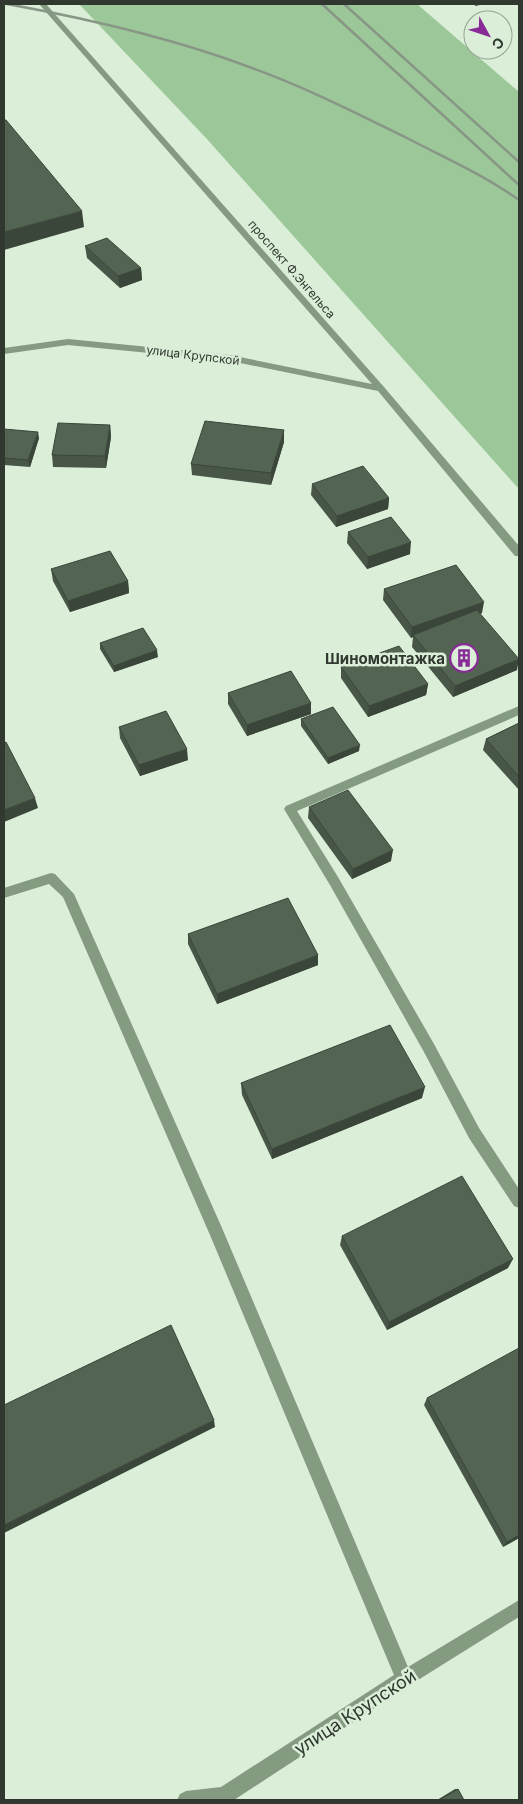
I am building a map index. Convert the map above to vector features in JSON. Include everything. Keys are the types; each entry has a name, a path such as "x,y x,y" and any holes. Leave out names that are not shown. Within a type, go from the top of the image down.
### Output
{"street":[{"name":"проспект Ф.Энгельса","path":"42,4 381,389 519,553"},
{"name":"улица Крупской","path":"4,351 68,342 230,358 381,389"},
{"path":"519,710 290,809 334,881 429,1048 474,1133 519,1201"},
{"path":"4,893 51,878 68,894 217,1233 404,1679"},
{"name":"улица Крупской","path":"186,1800 225,1798 404,1679 519,1608"}],"green space":[{"path":"79,4 417,4 463,44 463,60 482,60 519,92 519,489 206,138"}],"building":[{"path":"4,120 6,120 82,211 4,232"},
{"path":"107,238 141,268 118,276 85,246"},
{"path":"205,421 284,430 271,473 191,464"},
{"path":"58,423 110,425 105,456 52,455"},
{"path":"4,429 38,432 28,460 4,458"},
{"path":"363,466 389,498 337,516 312,484"},
{"path":"391,517 411,542 368,557 348,532"},
{"path":"110,551 128,581 68,601 51,569"},
{"path":"456,565 484,602 412,627 384,589"},
{"name":"Шиномонтажка","path":"477,610 519,659 455,686 413,635"},
{"path":"143,628 157,650 114,666 100,643"},
{"path":"399,646 428,684 369,706 341,667"},
{"path":"291,671 311,703 247,725 228,693"},
{"path":"333,707 360,745 328,758 301,719"},
{"path":"166,711 187,749 139,765 119,727"},
{"path":"519,723 519,777 486,739"},
{"path":"6,742 35,798 4,810 4,743"},
{"path":"348,790 393,850 353,869 309,807"},
{"path":"288,898 318,955 217,994 188,934"},
{"path":"390,1025 425,1087 272,1149 241,1083"},
{"path":"462,1176 513,1259 389,1322 342,1236"},
{"path":"171,1325 214,1420 4,1525 4,1405"},
{"path":"519,1348 519,1535 507,1542 427,1398"},
{"path":"458,1789 464,1800 439,1800"}],"railway":[{"path":"7,4 100,23 192,47 272,75 407,138 478,175 519,200"},
{"path":"322,4 519,185"},
{"path":"344,4 519,162"}],"place":[{"name":"Шиномонтажка","path":"464,658"}]}
